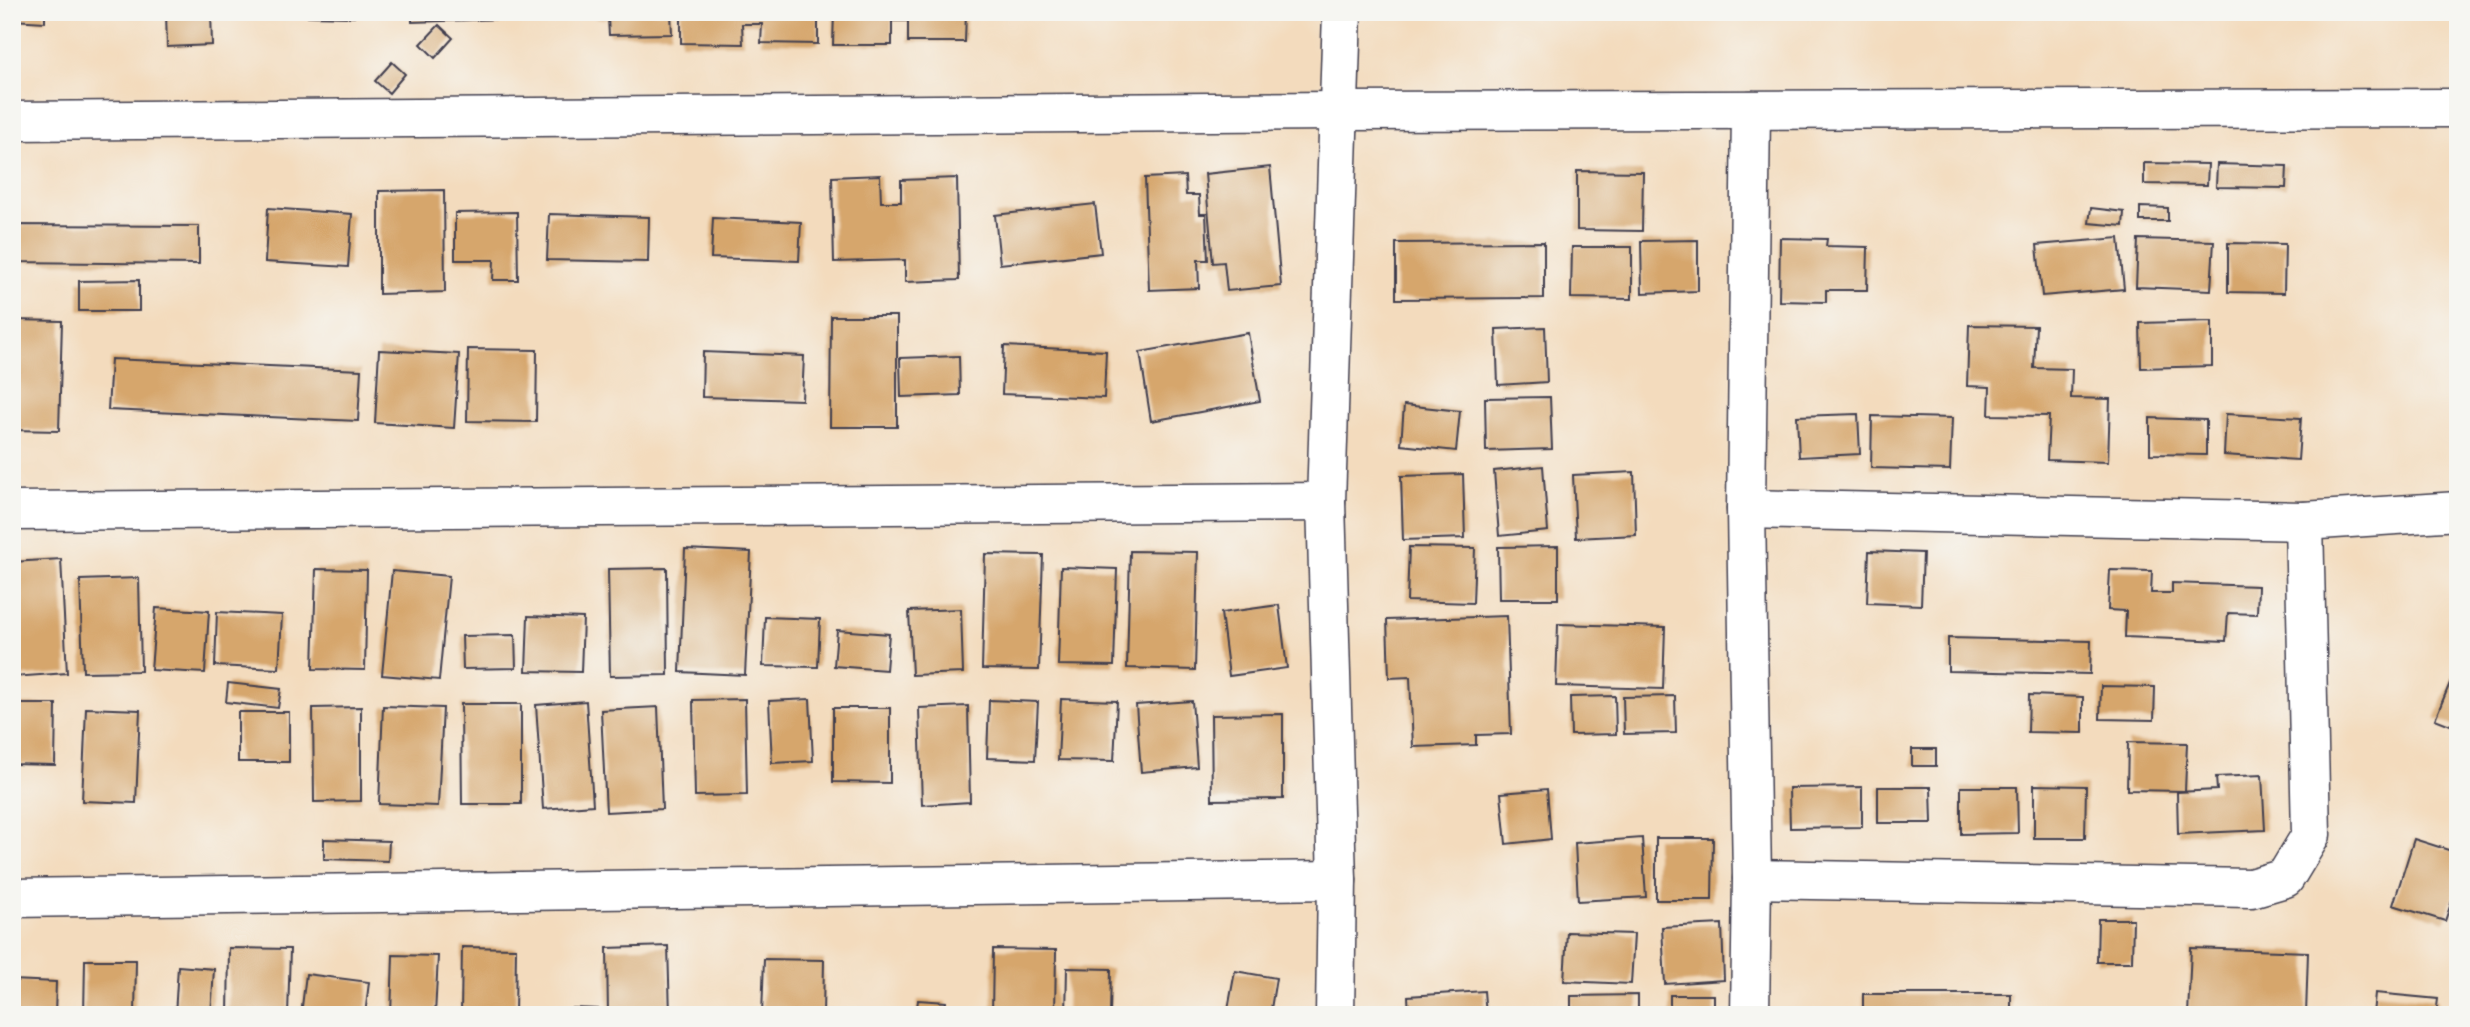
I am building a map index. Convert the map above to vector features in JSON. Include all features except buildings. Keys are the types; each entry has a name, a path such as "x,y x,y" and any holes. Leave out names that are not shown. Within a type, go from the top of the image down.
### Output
{"street":[{"path":"1335,1015 1337,880 1326,502 1342,12"},
{"path":"12,121 1340,111 2458,108"},
{"path":"1750,1015 1752,879 1746,509 1751,110"},
{"path":"12,511 1326,502"},
{"path":"1746,509 2304,521 2458,511"},
{"path":"1752,879 2251,888 2285,878 2311,835 2304,521"},
{"path":"12,898 1337,880"}]}
